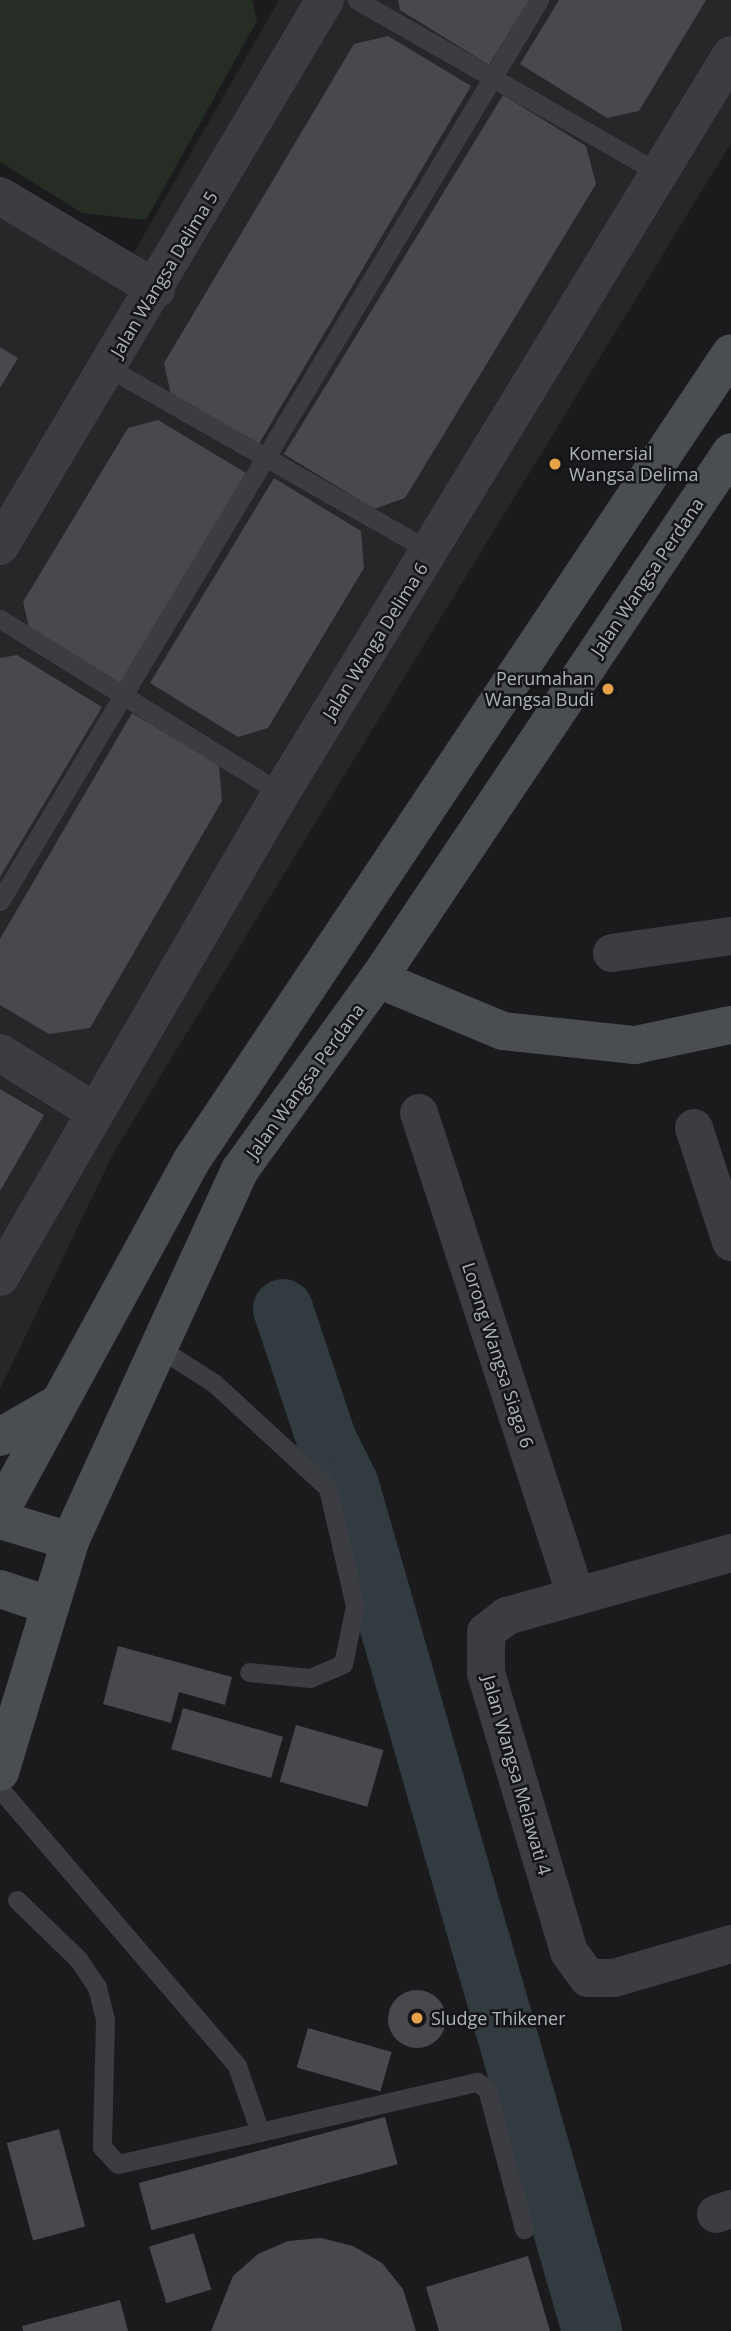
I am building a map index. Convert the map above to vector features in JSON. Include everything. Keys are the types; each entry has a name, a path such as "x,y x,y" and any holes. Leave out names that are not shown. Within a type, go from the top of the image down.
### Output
{"main road":[{"path":"0,1512 192,1160 731,353"},
{"name":"Jalan Wangsa Perdana","path":"0,1772 48,1605 70,1541 240,1171 377,979 731,452"},
{"path":"377,979 503,1031 635,1045 731,1025"},
{"path":"0,1437 59,1403"},
{"path":"0,1520 70,1541"},
{"path":"0,1589 48,1605"}],"street":[{"name":"Jalan Wangsa Delima 5","path":"0,546 109,368 325,0"},
{"name":"Jalan Wanga Delima 6","path":"0,1277 281,793 431,552 657,172 731,55"},
{"path":"0,196 156,289"},
{"path":"612,953 731,936"},
{"path":"0,1053 94,1111"},
{"name":"Lorong Wangsa Siaga 6","path":"419,1113 576,1596"},
{"path":"694,1128 731,1242"},
{"name":"Jalan Wangsa Melawati 4","path":"731,1553 506,1616 486,1632 486,1674 569,1952 588,1978 614,1978 731,1944"}],"lane":[{"path":"357,0 657,172"},
{"path":"0,901 539,0"},
{"path":"109,368 263,461 431,552"},
{"path":"0,619 122,698 281,793"},
{"path":"159,1348 214,1383 328,1488 355,1606 343,1664 310,1678 249,1672"},
{"path":"0,1788 237,2066 260,2132"},
{"path":"16,1900 78,1959 97,1987 105,2020 102,2147 118,2164 477,2082 486,2089 524,2229"}],"shaded area":[{"path":"0,0 252,0 257,21 146,220 82,213 0,162"},
{"path":"279,0 731,0 731,143 114,1152 0,1389 0,176 133,254"}],"building":[{"path":"398,0 529,0 489,65 400,10"},
{"path":"559,0 706,0 639,111 607,118 520,64"},
{"path":"388,36 471,86 257,447 171,395 164,363 354,44"},
{"path":"503,95 586,146 596,184 405,498 374,509 284,454"},
{"path":"0,347 18,358 0,388"},
{"path":"158,420 246,473 120,683 29,627 23,602 128,428"},
{"path":"274,478 361,531 364,568 268,728 238,737 150,683"},
{"path":"17,655 102,707 0,877 0,658"},
{"path":"132,713 219,765 222,801 90,1028 49,1034 0,1005 0,939"},
{"path":"0,1089 44,1115 0,1191"},
{"path":"118,1646 232,1677 225,1705 179,1692 171,1723 103,1704"},
{"path":"183,1708 283,1737 271,1778 171,1749"},
{"path":"296,1725 383,1750 367,1807 280,1782"},
{"name":"Sludge Thikener","path":"411,1990 423,1990 438,1998 446,2013 446,2025 438,2040 423,2048 411,2048 396,2040 388,2025 388,2013 396,1998"},
{"path":"308,2028 392,2052 380,2091 297,2067"},
{"path":"385,2117 398,2164 151,2230 139,2183"},
{"path":"59,2129 85,2227 33,2241 7,2143"},
{"path":"194,2233 211,2289 166,2303 149,2247"},
{"path":"321,2238 353,2246 382,2263 403,2289 416,2331 211,2331 233,2276 258,2254 288,2241"},
{"path":"528,2256 550,2331 439,2331 426,2287"},
{"path":"120,2300 128,2331 23,2331 22,2326"}],"waterway":[{"path":"283,1309 327,1441 349,1485 592,2331"}],"place":[{"name":"Komersial Wangsa Delima","path":"555,464"},
{"name":"Perumahan Wangsa Budi","path":"608,689"},
{"name":"Sludge Thikener","path":"417,2018"}]}
